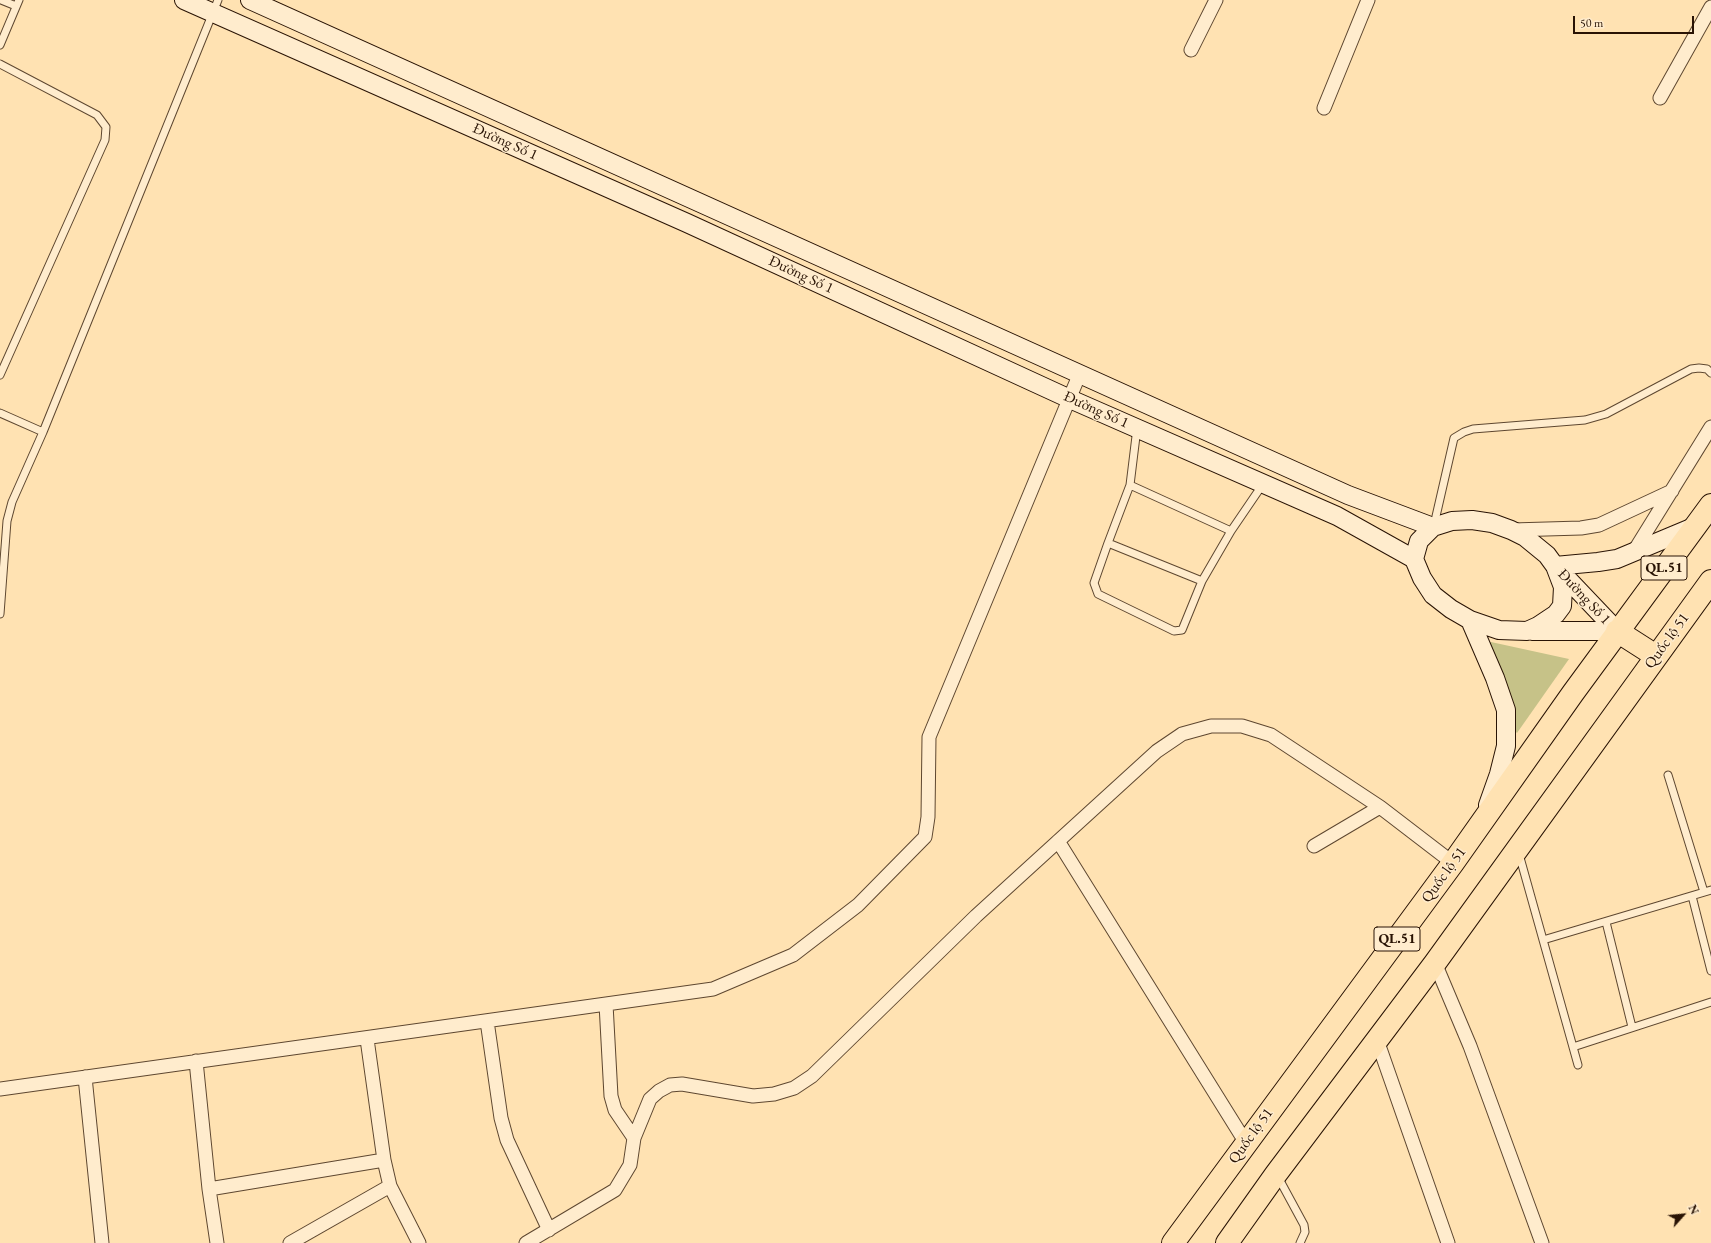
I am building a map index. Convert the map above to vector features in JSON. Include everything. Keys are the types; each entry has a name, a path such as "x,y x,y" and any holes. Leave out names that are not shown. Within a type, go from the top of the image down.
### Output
{"highway":[{"name":"Quốc lộ 51","path":"1174,1243 1453,863 1617,631 1711,505"},
{"name":"Quốc lộ 51","path":"1227,1243 1276,1174 1435,963 1711,581"},
{"path":"1617,631 1656,656"}],"street":[{"name":"Đường Số 1","path":"184,0 215,6 1070,399 1337,516 1414,559"},
{"name":"Đường Số 1","path":"250,0 697,203 1080,373 1348,495 1433,527"},
{"path":"1191,50 1216,0"},
{"path":"1324,108 1368,0"},
{"path":"1660,98 1711,8"},
{"path":"0,1089 196,1061 367,1039 714,989 793,955 858,905 925,837 928,818 929,737 1080,373"},
{"path":"1633,553 1711,427"},
{"path":"1511,530 1581,528 1599,525 1672,491"},
{"path":"1472,520 1492,523 1511,530 1525,537 1536,545 1555,566 1564,587 1562,606 1548,620 1527,631 1499,630 1470,620 1451,609 1433,595 1422,578 1414,559 1419,541 1433,527 1452,521 1472,520"},
{"path":"1555,566 1598,562 1633,553 1696,526"},
{"name":"Đường Số 1","path":"1555,566 1617,631"},
{"path":"1470,620 1495,678 1506,710 1506,746 1499,774 1482,823"},
{"name":"Đường Số 1","path":"1527,631 1617,631"},
{"path":"526,1243 615,1190 630,1165 634,1138 650,1099 659,1091 670,1085 682,1084 753,1096 767,1095 794,1088 812,1076 976,916 1156,751 1182,734 1211,726 1242,726 1270,735 1380,807 1453,863"},
{"path":"1314,846 1380,807"},
{"path":"1058,841 1246,1143"},
{"path":"1435,963 1470,1046 1542,1243"},
{"path":"606,1004 611,1096 615,1110 634,1138"},
{"path":"487,1021 501,1118 507,1140 549,1230"},
{"path":"367,1039 384,1160 390,1186 419,1243"},
{"path":"1377,1040 1448,1243"},
{"path":"196,1061 209,1189 217,1243"},
{"path":"85,1077 102,1243"},
{"path":"209,1189 384,1160"},
{"path":"290,1243 390,1186"}],"lane":[{"path":"0,45 18,3 1,0"},
{"path":"0,614 7,521 12,502 43,432 215,6"},
{"path":"0,64 97,115 106,127 105,140 0,374"},
{"path":"1433,527 1454,438 1464,432 1474,429 1585,420 1606,414 1691,369 1707,369 1711,373"},
{"path":"0,412 43,432"},
{"path":"1137,428 1130,485 1094,583 1098,594 1174,631 1182,630 1202,581 1231,531 1263,483"},
{"path":"1130,485 1231,531"},
{"path":"1108,543 1202,581"},
{"path":"1543,940 1708,891 1668,775"},
{"path":"1518,848 1578,1065"},
{"path":"1692,896 1711,971"},
{"path":"1606,922 1632,1028"},
{"path":"1573,1047 1711,1002"},
{"path":"1276,1174 1304,1225 1305,1232 1300,1243"}],"shaded area":[{"path":"1491,642 1569,659 1517,733 1513,729 1489,643"}]}
